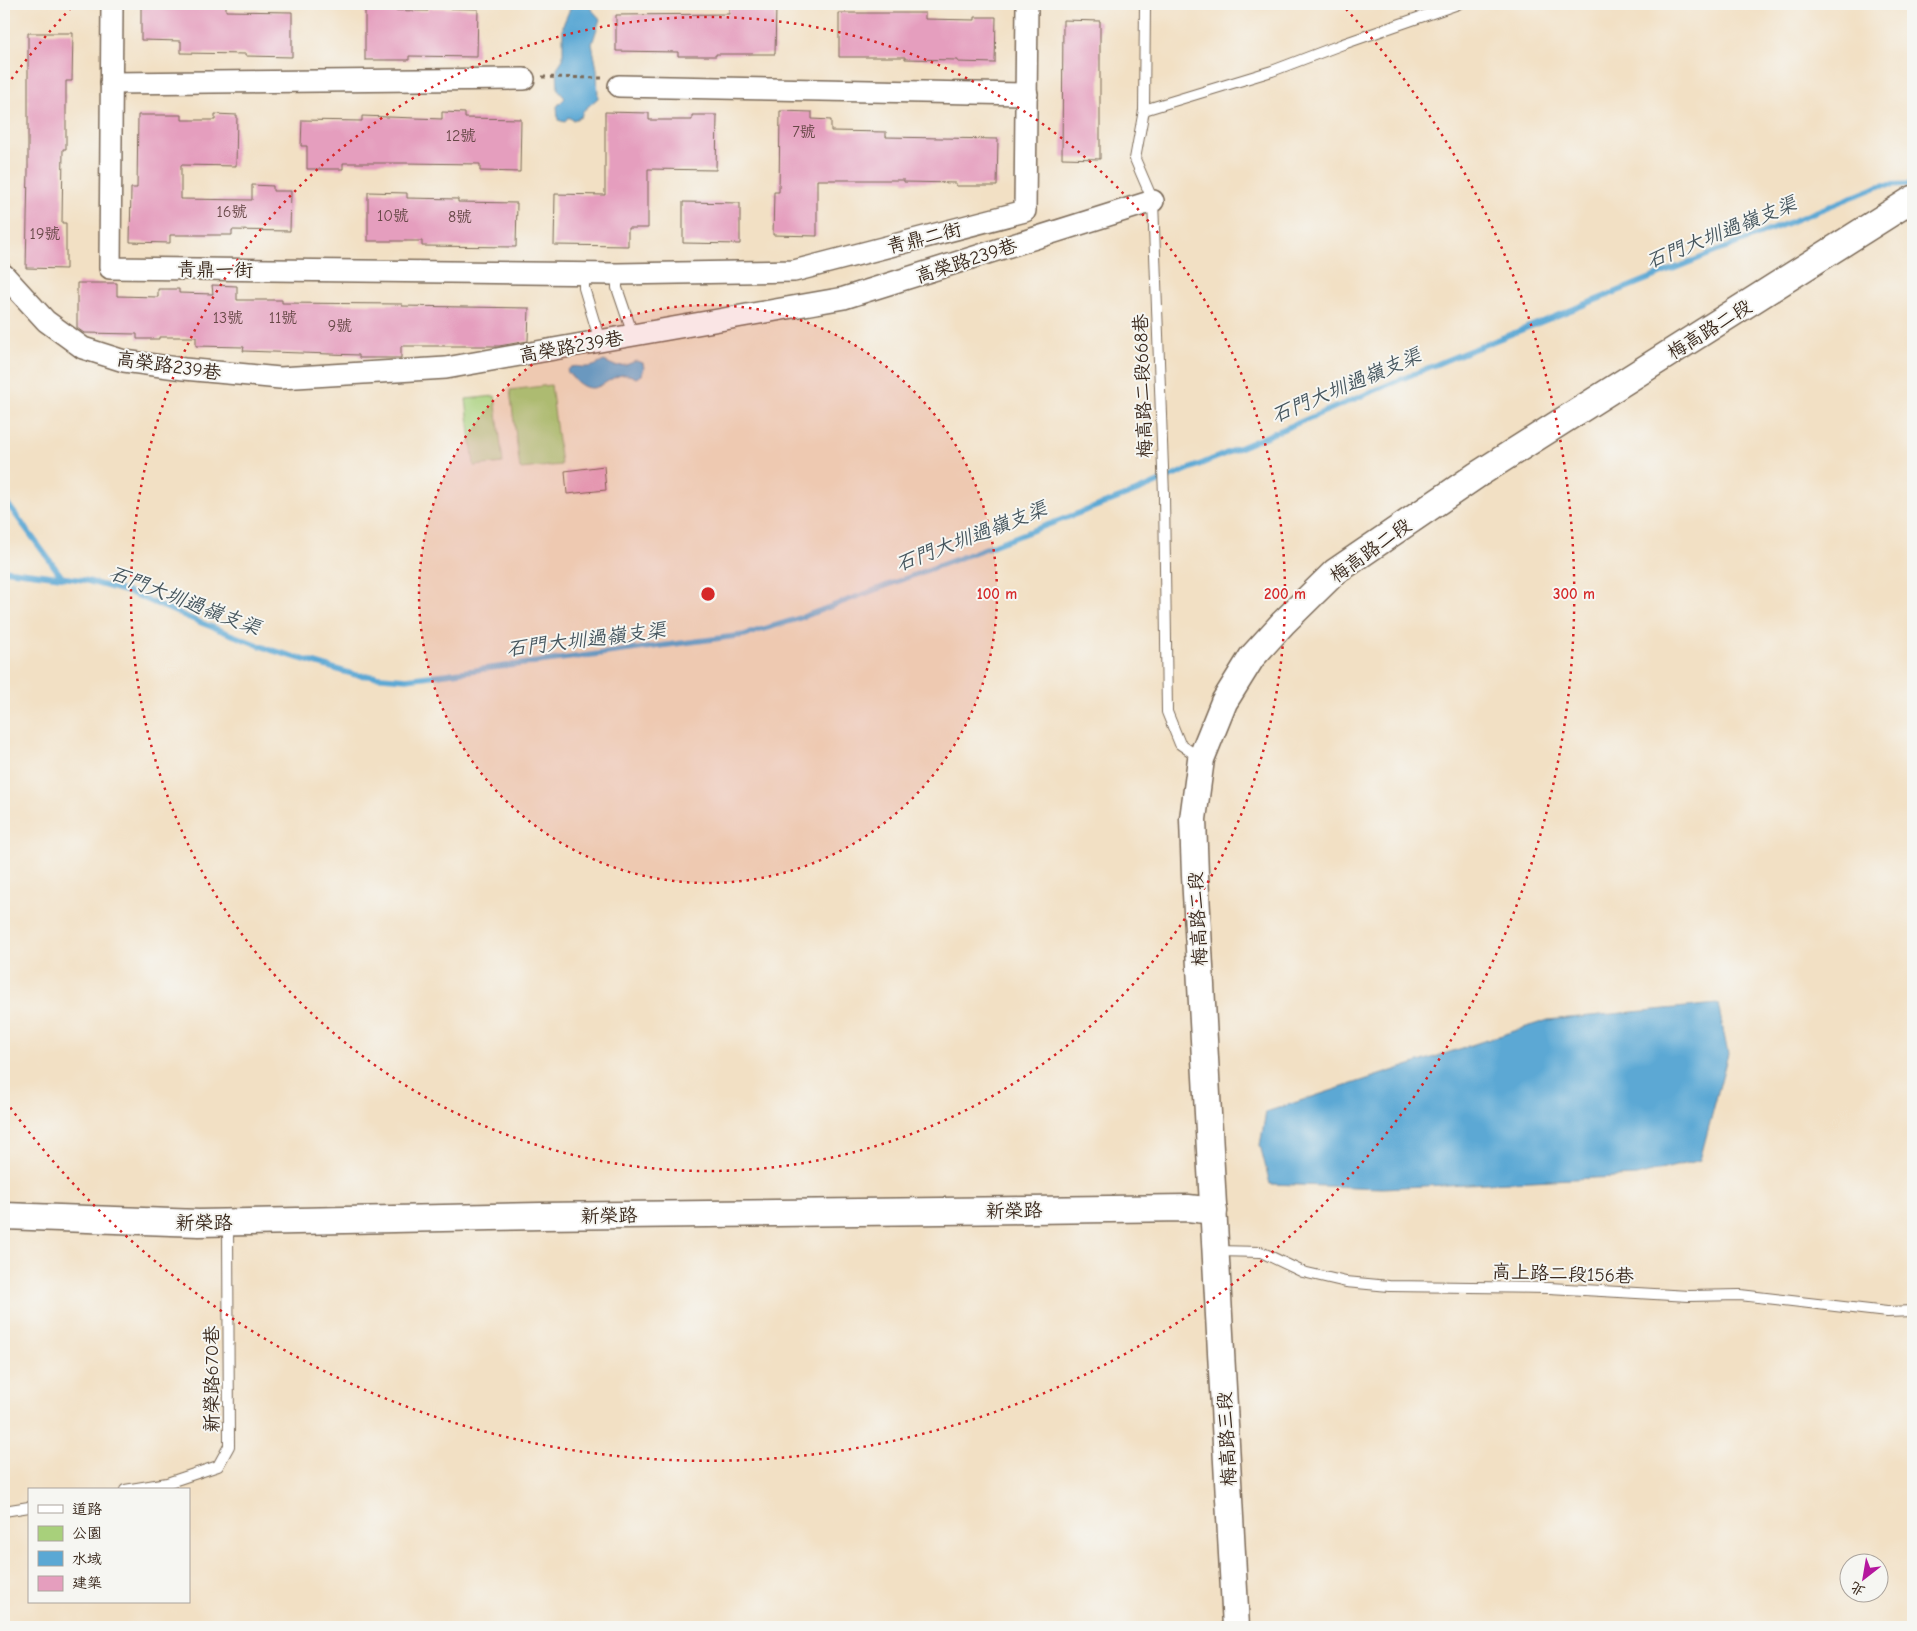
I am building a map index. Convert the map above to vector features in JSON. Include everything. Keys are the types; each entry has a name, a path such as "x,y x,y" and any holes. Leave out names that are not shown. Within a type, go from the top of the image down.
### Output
{"street":[{"name":"青鼎一街","path":"112,4 110,268 584,274"},
{"name":"青鼎二街","path":"617,274 794,270 1026,211 1027,4"},
{"path":"111,83 524,79"},
{"path":"610,81 1026,94"},
{"name":"梅高路二段","path":"1216,1251 1193,819 1201,759 1224,702 1252,657 1335,572 1478,475 1913,199"},
{"name":"高榮路239巷","path":"4,275 46,321 83,348 124,361 280,378 446,368 844,298 1153,200"},
{"path":"584,274 617,274"},
{"name":"新榮路","path":"4,1216 199,1223 541,1216 1188,1208 1214,1211"},
{"name":"梅高路三段","path":"1216,1251 1236,1627"}],"lane":[{"name":"梅高路二段668巷","path":"1145,4 1144,110 1135,159 1153,200 1164,495 1167,712 1180,744 1201,759"},
{"path":"1144,110 1272,71 1458,4"},
{"path":"584,274 584,288 600,341"},
{"path":"617,274 617,288 633,335"},
{"name":"新榮路670巷","path":"137,1488 166,1483 218,1466 229,1446 228,1222"},
{"name":"高上路二段156巷","path":"1216,1251 1261,1252 1303,1272 1346,1282 1380,1286 1549,1288 1689,1296 1740,1296 1887,1312 1913,1311"},
{"path":"4,1511 28,1507"}],"path":[{"path":"550,77 610,81"}],"green space":[{"path":"551,385 561,465 520,469 510,390"},
{"path":"495,396 503,463 474,466 466,399"}],"water":[{"path":"572,4 587,4 600,19 592,44 597,69 598,98 583,111 581,117 573,120 568,117 565,122 558,120 557,106 565,98 558,90 557,68 563,59 563,25"},
{"path":"604,361 615,366 626,365 636,361 643,363 644,368 642,375 636,378 626,375 618,376 596,387 587,388 578,383 567,371 574,366 591,366"},
{"path":"1718,1004 1728,1054 1700,1160 1636,1176 1382,1188 1270,1184 1260,1145 1266,1112 1548,1020"}],"building":[{"path":"141,4 226,4 226,11 292,12 292,57 181,53 181,41 141,40"},
{"path":"729,7 776,7 775,54 678,56 678,52 616,51 616,15 729,14"},
{"path":"428,8 478,9 477,57 409,56 409,60 365,60 365,10 428,11"},
{"path":"839,13 925,13 925,19 975,20 975,17 996,17 995,63 905,59 905,57 839,57"},
{"path":"1063,20 1100,21 1100,159 1062,158"},
{"path":"28,33 73,33 72,81 66,81 66,149 63,149 62,223 66,223 66,269 26,268"},
{"path":"780,111 812,112 812,119 831,120 831,131 886,132 886,137 998,139 997,186 956,186 956,183 904,182 904,180 817,180 817,236 773,235 774,192 779,192"},
{"path":"442,112 465,113 465,118 521,119 520,172 480,171 480,164 343,163 343,169 307,169 307,146 301,146 302,120 362,121 362,116 442,119"},
{"path":"605,112 649,113 649,120 692,120 692,115 717,115 716,170 648,169 648,228 628,228 628,246 554,245 555,194 605,195"},
{"path":"215,114 237,115 236,166 181,165 181,199 252,200 252,185 273,186 273,191 291,191 290,231 232,230 232,235 170,235 170,243 130,242 131,188 137,188 138,115 182,115 182,120 215,120"},
{"path":"368,192 407,193 407,198 458,199 458,202 517,203 516,247 422,246 422,241 368,241"},
{"path":"683,202 740,203 740,244 683,243"},
{"path":"77,283 117,283 117,296 158,297 158,289 179,289 179,293 213,294 212,285 237,286 237,300 282,300 282,303 529,308 528,341 499,346 401,346 401,358 359,358 359,355 243,351 244,347 196,346 196,337 137,339 137,334 84,333 77,328"},
{"path":"604,466 606,490 567,494 565,471"}],"waterway":[{"name":"石門大圳過嶺支渠","path":"4,570 84,580 131,593 271,650 356,675 407,679 744,635 800,618 1135,492 1449,359 1882,185 1913,184"},
{"path":"4,499 62,577"}]}
